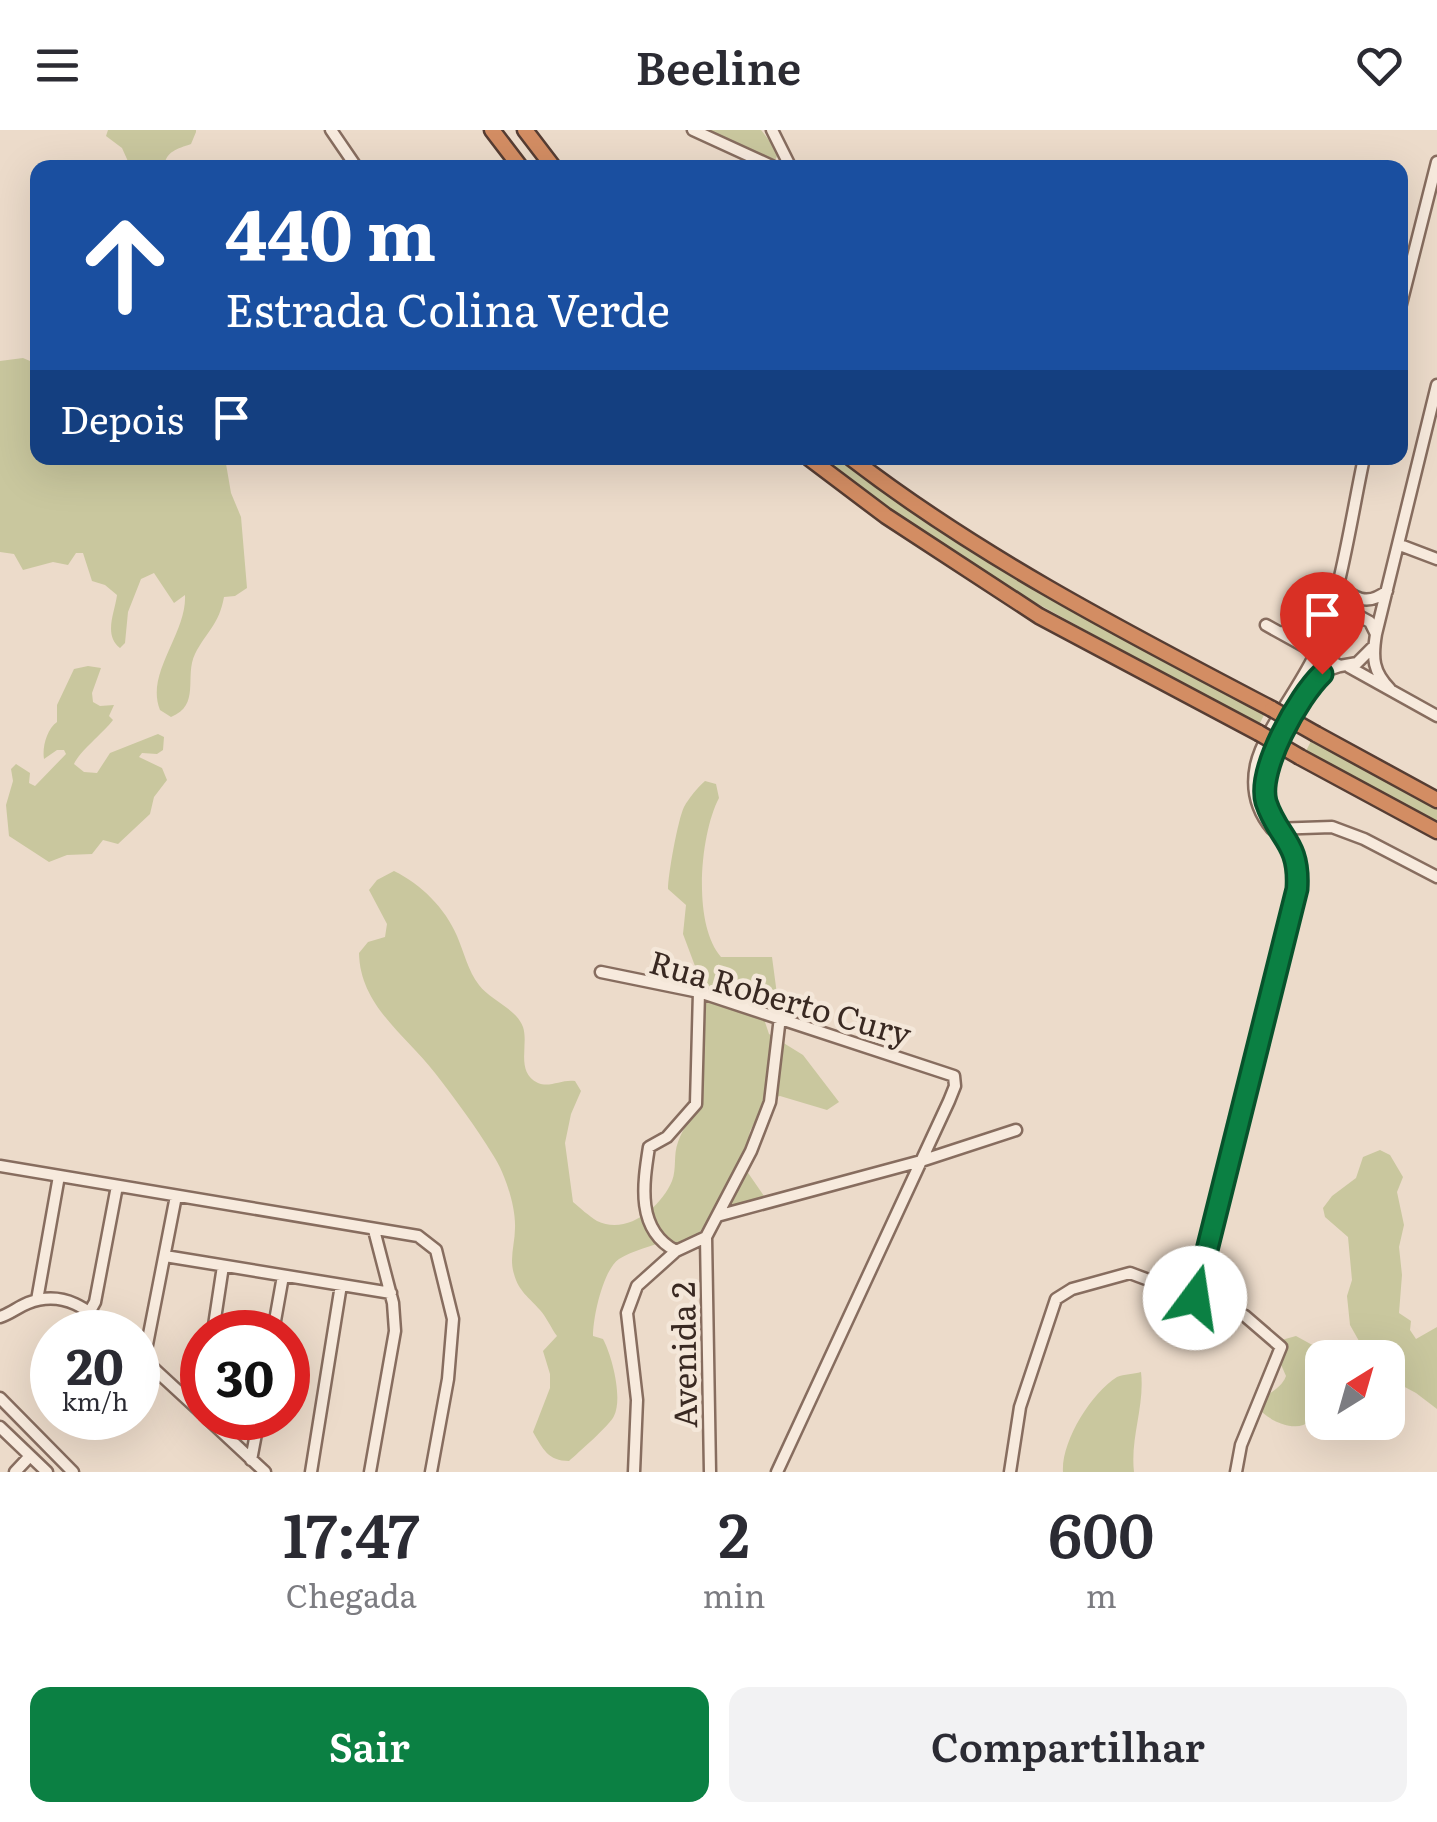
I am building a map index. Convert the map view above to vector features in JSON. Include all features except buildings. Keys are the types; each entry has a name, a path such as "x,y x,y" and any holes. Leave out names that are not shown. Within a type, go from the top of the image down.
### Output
{"highway":[{"path":"492,130 515,160"},
{"path":"525,130 548,160"},
{"path":"818,465 886,516 1039,616 1437,831"},
{"path":"861,465 1044,586 1437,800"}],"street":[{"path":"331,130 352,160"},
{"path":"692,130 758,160"},
{"path":"772,130 787,160"},
{"path":"1408,276 1437,162"},
{"path":"1195,1298 1297,889 1296,858 1265,798 1270,760 1308,690 1328,670 1362,659 1375,640 1437,385"},
{"path":"1362,465 1328,619 1316,652 1256,764 1256,794 1262,818 1272,830 1332,826 1437,877"},
{"path":"1400,545 1437,559"},
{"path":"1336,584 1365,601 1376,600 1388,590"},
{"path":"1278,632 1306,632 1328,619 1358,614 1370,622 1376,676 1390,690"},
{"path":"1266,626 1435,715 1437,700"},
{"name":"Rua Roberto Cury","path":"602,972 699,992 947,1071 954,1076 955,1086 920,1161"},
{"path":"676,1251 662,1244 651,1226 641,1185 648,1148 667,1137 696,1104 699,992"},
{"path":"634,1472 638,1400 627,1313 638,1286 676,1251 706,1237 751,1151 770,1102 780,1018"},
{"path":"717,1216 920,1161 1016,1130"},
{"path":"777,1472 920,1161"},
{"path":"0,1166 418,1236 430,1243 436,1250 452,1309 448,1378 431,1472"},
{"path":"37,1300 59,1176"},
{"path":"2,1319 37,1300 68,1300 90,1310 95,1302 117,1186"},
{"path":"152,1310 176,1196"},
{"path":"370,1472 394,1340 395,1313 374,1230"},
{"name":"Avenida 2","path":"706,1237 710,1472"},
{"path":"165,1256 390,1293"},
{"path":"216,1310 223,1266"},
{"path":"1010,1472 1020,1407 1056,1299 1072,1289 1130,1274 1245,1316 1280,1347 1241,1445 1236,1472"},
{"path":"277,1310 283,1276"},
{"path":"311,1472 341,1285"},
{"path":"160,1373 180,1390"},
{"path":"0,1398 73,1472"},
{"path":"0,1427 47,1472"},
{"path":"232,1440 265,1472"},
{"path":"251,1460 255,1440"},
{"path":"16,1472 30,1456"}],"shaded area":[{"path":"108,130 196,130 191,144 177,149 166,160 127,160 122,148 106,136"},
{"path":"695,130 761,130 779,153 775,160"},
{"path":"0,361 30,361 30,465 226,465 231,493 241,517 247,588 235,596 224,597 216,622 195,654 186,705 171,717 160,710 158,682 180,624 185,595 174,603 154,573 141,579 128,612 125,643 120,648 111,630 117,595 92,581 83,553 76,553 68,565 53,562 23,570 14,554 0,552"},
{"path":"829,465 850,465 988,561 1264,715 1259,725 1007,587"},
{"path":"101,668 92,693 93,702 114,705 109,716 113,720 74,764 84,772 97,773 110,753 158,734 164,737 163,750 139,757 162,768 167,780 154,797 150,814 118,844 103,840 92,854 67,855 49,862 9,836 6,805 13,781 11,769 16,764 30,773 29,783 35,786 66,754 57,750 44,759 45,744 57,722 57,705 74,669"},
{"path":"1311,741 1437,808 1437,822 1306,751"},
{"path":"705,781 716,784 719,798 707,833 702,879 712,942 721,957 772,957 778,1002 765,1022 769,1034 803,1055 839,1102 827,1110 780,1096 767,1099 750,1131 744,1167 766,1199 715,1209 692,1244 681,1252 666,1240 624,1256 613,1265 600,1294 593,1336 603,1339 610,1356 617,1388 614,1416 569,1461 556,1459 533,1432 550,1388 543,1351 557,1336 514,1274 515,1220 509,1190 497,1162 435,1073 386,1019 367,989 359,953 368,942 385,937 387,924 369,890 377,880 394,871 423,890 439,907 479,985 520,1020 525,1065 531,1078 543,1084 575,1081 581,1091 565,1143 573,1202 608,1225 631,1222 651,1209 667,1191 678,1142 702,1102 701,1037 694,984 698,974 683,934 686,905 668,889 684,807"},
{"path":"1380,1150 1390,1155 1403,1177 1397,1192 1404,1225 1399,1247 1399,1313 1411,1321 1410,1330 1416,1339 1437,1327 1437,1409 1405,1387 1405,1340 1358,1340 1350,1325 1347,1296 1352,1280 1348,1237 1325,1217 1323,1208 1356,1178 1363,1157"},
{"path":"1296,1336 1305,1341 1304,1425 1274,1421 1258,1407 1286,1376 1279,1360 1278,1341"},
{"path":"1141,1372 1134,1472 1063,1472 1072,1433 1097,1394 1117,1377"}],"route":[{"path":"1195,1298 1297,889 1296,858 1268,806 1265,779 1270,760 1308,690 1322,674"}]}
